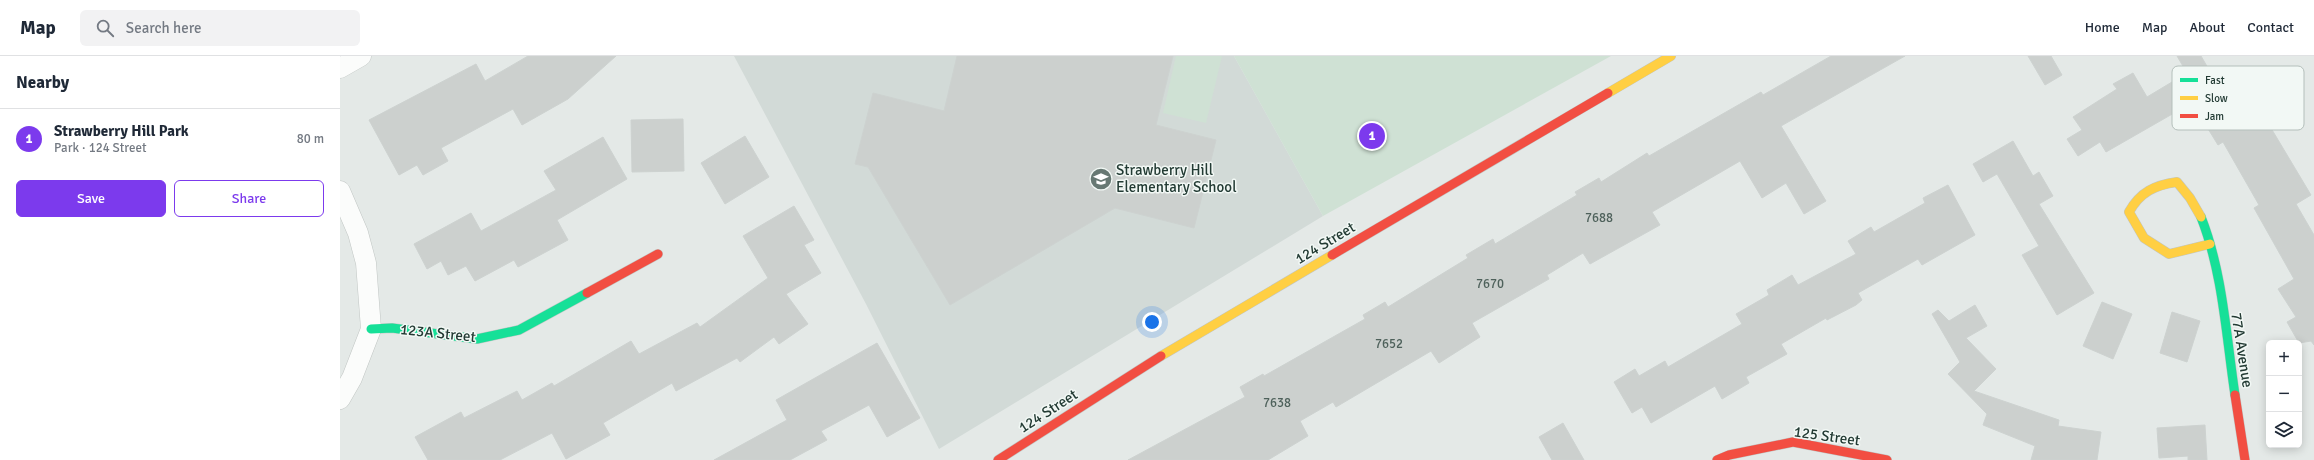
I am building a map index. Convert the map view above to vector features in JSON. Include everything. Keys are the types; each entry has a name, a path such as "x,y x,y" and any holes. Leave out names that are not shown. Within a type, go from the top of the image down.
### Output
{"street":[{"path":"340,68 361,56"},
{"name":"124 Street","path":"998,460 1158,357 1671,56"},
{"name":"77A Avenue","path":"2210,244 2169,254 2150,245 2138,231 2129,212 2136,198 2159,184 2178,182 2188,193 2202,220 2210,244 2217,278 2244,460"},
{"path":"340,191 358,233 366,263 372,329 352,378 340,399"},
{"name":"123A Street","path":"372,329 392,328 478,339 519,330 658,254"},
{"name":"125 Street","path":"1717,460 1729,455 1793,442 1887,460"}],"shaded area":[{"path":"734,56 1234,56 1323,216 939,449 866,304"}],"green space":[{"path":"1176,56 1222,56 1206,123 1163,113"},
{"path":"1234,56 1611,56 1323,216"}],"building":[{"path":"528,56 616,56 568,99 522,125 513,109 441,148 448,161 423,175 417,165 399,175 369,120 476,64 485,81"},
{"name":"Strawberry Hill Elementary School","path":"957,56 1173,56 1156,125 1216,140 1194,228 1115,208 950,305 868,167 855,164 873,93 944,111"},
{"path":"1831,56 1905,56 1781,126 1826,201 1804,214 1786,183 1762,198 1740,161 1652,212 1660,225 1590,264 1583,253 1547,275 1549,279 1472,323 1480,337 1439,363 1431,351 1336,407 1333,402 1300,421 1308,436 1268,460 1128,460 1245,397 1240,387 1263,374 1264,376 1365,319 1363,315 1385,302 1388,307 1468,258 1466,255 1493,239 1495,244 1577,195 1575,192 1599,178 1601,182 1647,153 1649,156 1761,92 1763,95"},
{"path":"2028,56 2051,56 2062,75 2045,85"},
{"path":"2177,56 2201,56 2207,66 2183,66"},
{"path":"2133,73 2147,97 2172,82 2172,114 2106,152 2100,142 2078,156 2067,139 2082,130 2073,117 2117,89 2113,84"},
{"path":"683,119 684,171 632,172 631,120"},
{"path":"2209,130 2272,130 2311,195 2296,204 2314,235 2314,345 2311,341 2302,342 2302,340 2297,340 2287,322 2296,317 2278,289 2294,279 2254,208 2259,205 2223,142 2218,145"},
{"path":"745,136 769,177 725,204 701,163"},
{"path":"603,137 627,179 557,220 568,240 518,267 514,260 475,281 466,266 448,275 441,261 427,269 414,244 471,213 481,231 556,190 544,171"},
{"path":"2013,141 2033,176 2039,172 2053,196 2039,204 2094,293 2057,315 2022,255 2039,246 1997,174 1983,182 1973,164"},
{"path":"1948,185 1975,235 1922,265 1918,259 1858,293 1862,300 1856,305 1827,320 1826,318 1781,344 1787,354 1746,377 1749,383 1722,399 1715,386 1651,423 1642,407 1632,413 1614,382 1635,369 1639,376 1665,361 1668,367 1742,324 1736,314 1769,295 1767,290 1792,275 1798,285 1856,254 1848,241 1871,227 1874,232 1925,203 1923,198"},
{"path":"794,206 814,240 804,245 821,273 786,294 808,324 779,344 774,337 740,362 737,358 676,391 672,383 603,423 610,435 566,459 552,433 500,460 428,460 415,437 461,412 464,418 517,391 522,400 552,383 554,386 631,341 639,354 697,323 700,327 768,278 743,236"},
{"path":"2102,302 2132,314 2113,359 2083,346"},
{"path":"1975,305 1987,326 1966,338 1996,369 1974,391 2059,420 2058,426 2101,432 2097,460 2031,460 2035,446 1983,425 1987,414 1948,374 1960,362 1932,314 1938,310 1949,321"},
{"path":"2172,312 2200,321 2187,362 2160,353"},
{"path":"877,343 920,418 887,437 869,405 821,431 827,440 790,460 714,460 787,420 776,400"},
{"path":"1563,423 1584,460 1552,460 1539,437"},
{"path":"2205,425 2207,460 2188,460 2188,456 2159,458 2157,428"}],"traffic: fast":[{"path":"2201,217 2219,282 2235,395"},
{"path":"371,329 392,328 477,339 519,330 587,293"}],"traffic: slow":[{"path":"1608,93 1671,56"},
{"path":"2201,217 2190,198 2177,182 2162,185 2149,191 2138,199 2129,212 2144,238 2169,254 2210,244"},
{"path":"1161,356 1332,255"}],"traffic: jam":[{"path":"1332,255 1608,93"},
{"path":"587,293 658,254"},
{"path":"998,460 1161,356"},
{"path":"2235,395 2245,460"},
{"path":"1717,460 1729,455 1793,442 1887,460"}],"place":[{"name":"Strawberry Hill Park","path":"1372,136"},
{"name":"Strawberry Hill Elementary School","path":"1101,179"}]}
